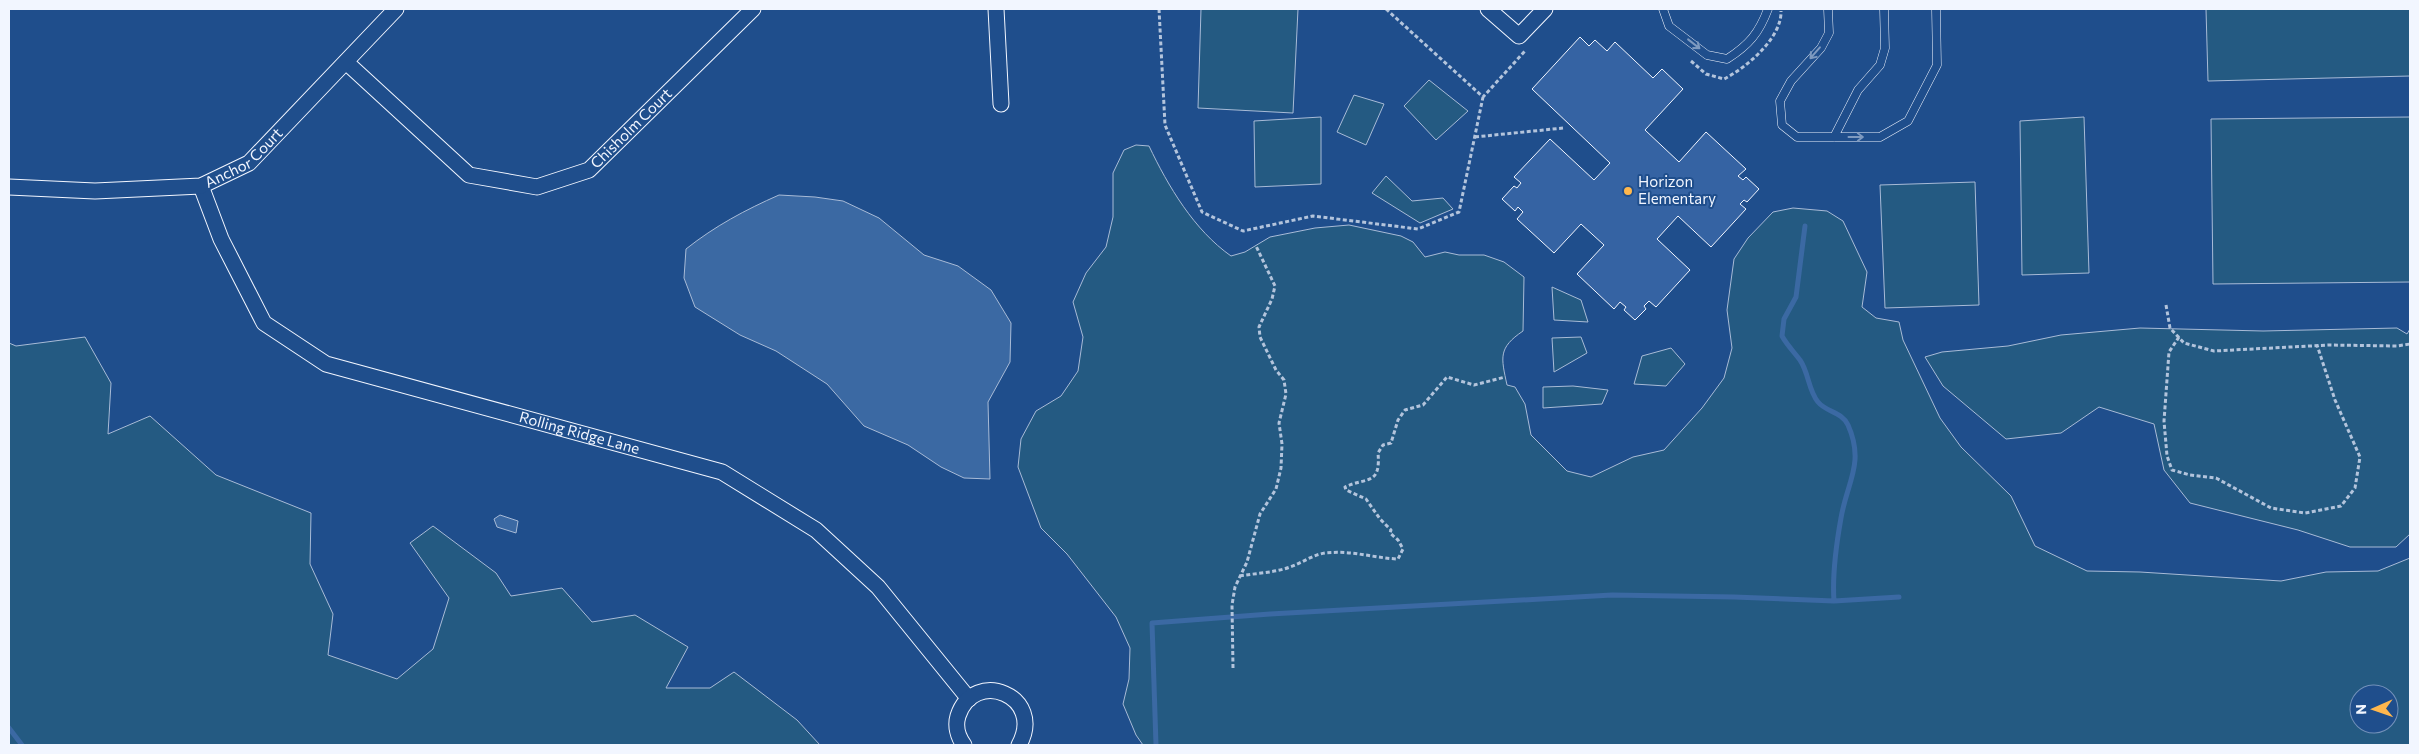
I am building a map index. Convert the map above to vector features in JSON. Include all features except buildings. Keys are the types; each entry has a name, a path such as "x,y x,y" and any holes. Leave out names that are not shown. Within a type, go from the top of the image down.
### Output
{"street":[{"name":"Anchor Court","path":"9,187 95,191 201,186 249,163 396,9"},
{"name":"Chisholm Court","path":"346,62 469,175 537,187 589,170 753,9"},
{"path":"996,9 1001,104"},
{"path":"1488,9 1520,36 1545,9"},
{"name":"Rolling Ridge Lane","path":"201,186 221,240 264,324 326,364 722,472 816,530 878,586 969,698"},
{"path":"964,745 957,730 957,718 961,707 969,698 989,690 1011,696 1019,704 1024,714 1025,730 1019,745"}],"lane":[{"path":"1663,9 1669,26 1707,55 1727,59 1745,48 1761,26 1768,9"},
{"path":"1828,9 1829,33 1821,48 1791,81 1780,102 1782,125 1797,137 1880,137 1908,120 1937,65 1936,9"},
{"path":"1834,137 1858,90 1880,65 1885,48 1884,9"}],"path":[{"path":"1159,9 1164,126 1202,212 1244,231 1313,216 1418,230 1459,212 1483,97 1529,47"},
{"path":"1386,9 1483,97"},
{"path":"1475,137 1563,128"},
{"path":"1233,668 1232,605 1235,587 1247,562 1260,514 1271,501 1276,489 1281,468 1282,444 1279,423 1286,394 1284,380 1276,370 1260,337 1259,327 1272,299 1275,286 1256,246"},
{"path":"2166,305 2170,328 2184,343 2214,351 2317,345 2397,346 2410,344"},
{"path":"2179,337 2169,352 2164,421 2167,456 2172,470 2190,475 2216,478 2271,508 2305,513 2341,506 2356,488 2360,457 2335,400 2317,345"},
{"path":"1240,576 1290,567 1311,556 1326,553 1358,552 1381,558 1398,559 1403,549 1398,540 1390,533 1391,530 1380,519 1366,499 1346,490 1345,487 1366,482 1374,475 1379,465 1378,453 1383,445 1391,443 1398,420 1405,410 1423,405 1448,377 1474,384 1505,377"}],"shaded area":[{"path":"1201,9 1298,9 1293,113 1198,108"},
{"path":"2206,9 2410,9 2410,76 2208,81"},
{"path":"1429,80 1468,111 1436,140 1404,106"},
{"path":"1354,95 1384,104 1366,145 1337,132"},
{"path":"1321,117 1321,184 1255,187 1254,121"},
{"path":"2084,117 2089,273 2022,275 2020,121"},
{"path":"2410,117 2410,282 2213,284 2211,119"},
{"path":"1136,145 1149,146 1183,206 1205,233 1231,256 1245,252 1270,237 1315,228 1349,225 1401,236 1413,242 1425,257 1445,252 1459,255 1484,255 1504,262 1524,277 1523,331 1509,343 1503,354 1503,367 1507,385 1515,387 1525,404 1531,435 1567,471 1591,477 1633,457 1664,450 1702,408 1724,378 1732,348 1727,310 1734,259 1748,238 1773,212 1793,208 1827,211 1843,221 1867,272 1862,307 1876,318 1899,322 1903,340 1940,418 1961,447 2011,496 2035,546 2087,571 2140,572 2281,581 2326,572 2378,571 2410,558 2410,745 1143,745 1136,735 1123,704 1129,679 1130,648 1116,617 1067,554 1041,528 1018,467 1021,439 1036,411 1061,396 1078,371 1083,337 1073,302 1086,273 1106,247 1113,217 1113,173 1124,150"},
{"path":"1386,176 1412,201 1443,198 1453,209 1420,223 1372,193"},
{"path":"1975,182 1979,305 1885,308 1880,185"},
{"path":"779,195 843,201 879,218 924,255 958,266 991,290 1011,323 1010,362 988,402 990,479 964,478 941,467 908,445 864,426 827,384 776,351 740,335 695,307 684,278 686,249 731,219"},
{"path":"1552,287 1581,300 1588,322 1554,320"},
{"path":"2140,328 2263,331 2397,328 2407,334 2410,329 2410,534 2396,547 2350,547 2298,530 2190,503 2164,470 2154,424 2099,407 2061,433 2006,439 1943,386 1925,357 1942,352 2008,346 2061,335"},
{"path":"85,337 111,383 108,434 150,416 216,475 311,513 310,564 333,614 328,655 397,679 433,649 449,598 410,543 433,526 496,573 511,596 562,588 592,622 635,615 688,647 666,688 710,688 734,672 797,720 820,745 9,745 9,343 16,346"},
{"path":"1581,337 1587,353 1554,372 1552,338"},
{"path":"1671,348 1685,364 1666,386 1634,384 1642,356"},
{"path":"1573,386 1608,390 1602,404 1543,408 1543,387"},
{"path":"500,515 518,521 516,533 497,527 494,519"}],"waterway":[{"path":"1805,226 1796,297 1784,319 1782,336 1803,365 1812,392 1818,402 1842,417 1848,425 1855,451 1855,462 1841,518 1836,549 1834,601"},
{"path":"1156,745 1152,623 1270,614 1612,595 1834,601 1899,597"},
{"path":"9,728 22,745"}],"place":[{"name":"Horizon Elementary","path":"1628,191"}]}
